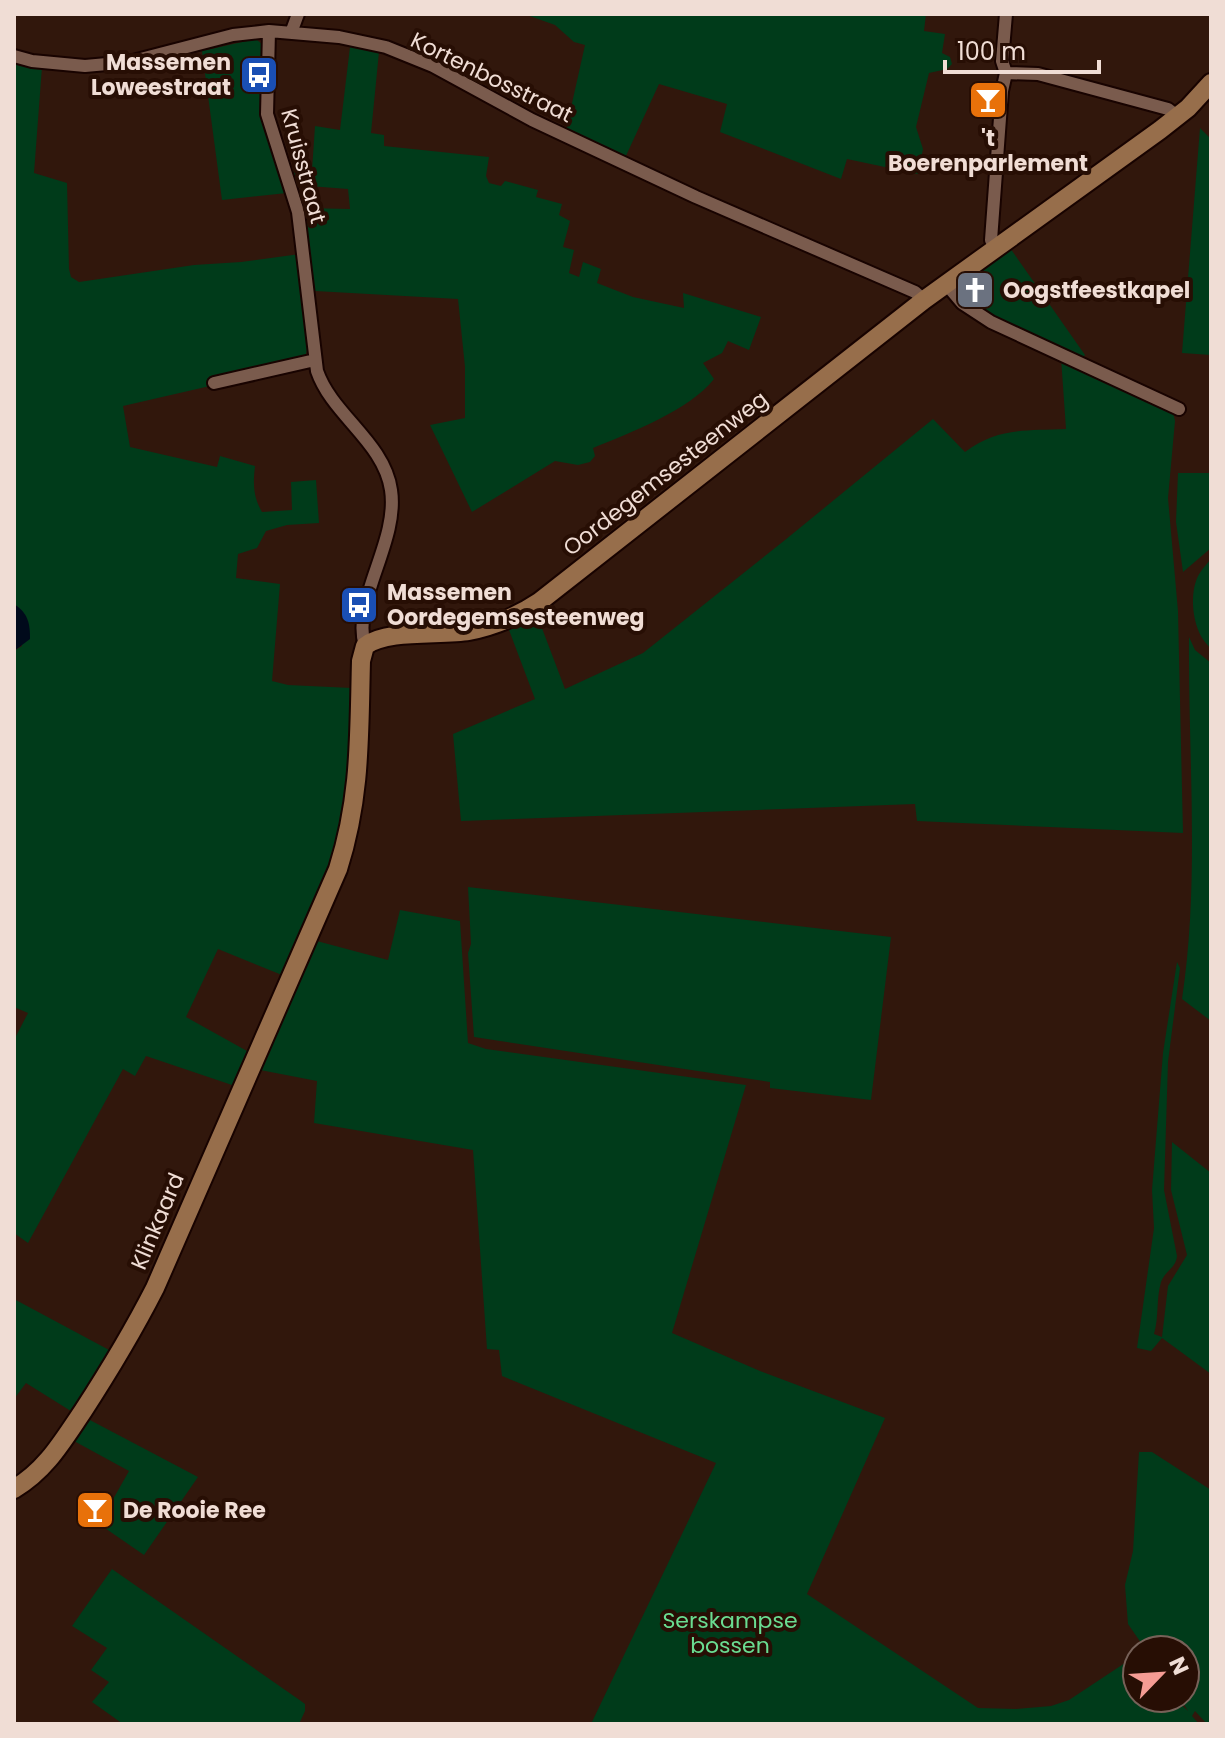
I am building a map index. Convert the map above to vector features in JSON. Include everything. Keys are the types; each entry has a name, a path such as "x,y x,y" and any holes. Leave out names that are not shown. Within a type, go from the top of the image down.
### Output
{"street":[{"path":"291,33 298,14"},
{"path":"996,249 991,240 1006,73 1002,61 1006,14"},
{"name":"Kortenbosstraat","path":"14,56 32,61 85,66 129,62 233,35 269,31 339,37 386,47 433,66 542,125 696,197 915,292 924,300"},
{"name":"Kruisstraat","path":"269,31 267,114 298,212 315,360 326,391 373,450 391,486 393,507 388,533 361,630 365,646"},
{"path":"1006,73 1038,74 1168,109 1177,116"},
{"name":"Oordegemsesteenweg","path":"365,646 381,639 470,630 525,611 924,300 1177,116 1211,83"},
{"path":"946,284 976,314 1179,409"},
{"path":"214,383 315,360"},
{"name":"Klinkaard","path":"14,1489 39,1472 50,1460 124,1349 155,1288 338,869 350,831 356,797 361,661 365,646"}],"green space":[{"path":"524,14 926,14 924,31 945,34 942,53 950,57 952,64 947,69 929,73 916,127 923,149 918,174 847,159 841,179 720,132 727,104 659,84 625,158 566,130 585,45 574,42 555,25"},
{"path":"251,40 262,44 260,112 287,193 222,200 202,51"},
{"path":"350,47 379,52 371,133 384,135 384,146 489,157 486,176 489,183 501,186 505,181 538,190 536,197 562,204 559,215 570,221 563,247 574,250 569,273 579,277 583,262 601,269 597,283 633,297 684,308 683,293 761,317 749,350 728,341 722,353 703,363 714,379 690,401 658,420 593,448 595,456 590,462 578,465 555,461 472,512 430,425 465,418 465,367 458,299 315,291 303,208 350,209 348,189 296,185 291,169 312,170 315,126 340,130"},
{"path":"14,61 42,67 34,173 67,183 71,277 79,282 194,265 300,254 308,346 305,358 207,379 210,386 123,406 130,447 217,467 220,456 255,466 254,490 262,512 292,510 291,482 316,480 319,523 287,525 266,531 257,548 238,554 236,578 280,584 272,681 288,685 352,688 348,801 332,866 282,975 218,949 186,1017 247,1051 232,1085 146,1056 135,1076 123,1069 28,1243 14,1233 14,1040 28,1013 14,1007 14,651 22,646 18,607 14,604"},
{"path":"1200,128 1211,139 1211,355 1182,353"},
{"path":"1008,245 1085,355 1079,361 996,321 980,311 956,288"},
{"path":"1061,358 1173,412 1175,421 1168,498 1178,611 1183,833 917,821 915,804 461,821 453,734 535,699 509,630 537,615 565,689 643,653 933,419 965,452 1001,434 1066,429"},
{"path":"1178,473 1211,473 1211,548 1183,572 1176,522"},
{"path":"1211,559 1211,648 1200,635 1194,617 1193,598 1197,578"},
{"path":"1189,637 1195,650 1211,663 1211,1021 1182,999 1192,864"},
{"path":"468,887 891,937 871,1100 770,1088 770,1082 474,1037 468,953 471,944"},
{"name":"Serskampse bossen","path":"400,910 460,921 468,1043 486,1049 746,1085 672,1333 760,1371 885,1418 807,1594 978,1708 1051,1706 1069,1700 1121,1666 1121,1714 1193,1714 1199,1724 591,1724 716,1463 502,1376 499,1350 487,1349 473,1150 314,1123 317,1081 255,1069 313,940 388,960"},
{"path":"1177,962 1180,968 1168,1062 1164,1190 1177,1256 1175,1264 1161,1282 1154,1334 1162,1337 1168,1286 1187,1255 1171,1190 1172,1142 1211,1173 1211,1374 1162,1338 1151,1351 1137,1348 1154,1228 1152,1190 1163,1053"},
{"path":"14,1299 111,1351 74,1413 26,1383 14,1399"},
{"path":"88,1419 198,1477 144,1555 99,1524 129,1471 74,1441"},
{"path":"1139,1452 1152,1452 1211,1490 1211,1724 1207,1724 1198,1714 1201,1714 1201,1634 1135,1634 1128,1624 1125,1585 1133,1551"},
{"path":"112,1569 305,1704 299,1724 123,1724 92,1702 109,1682 91,1670 107,1648 72,1626"}],"water":[{"path":"14,604 27,619 30,639 14,651"}],"place":[{"name":"Massemen Loweestraat","path":"259,75"},
{"name":"'t Boerenparlement","path":"988,100"},
{"name":"Oogstfeestkapel","path":"975,290"},
{"name":"Massemen Oordegemsesteenweg","path":"359,605"},
{"name":"De Rooie Ree","path":"95,1510"}]}
